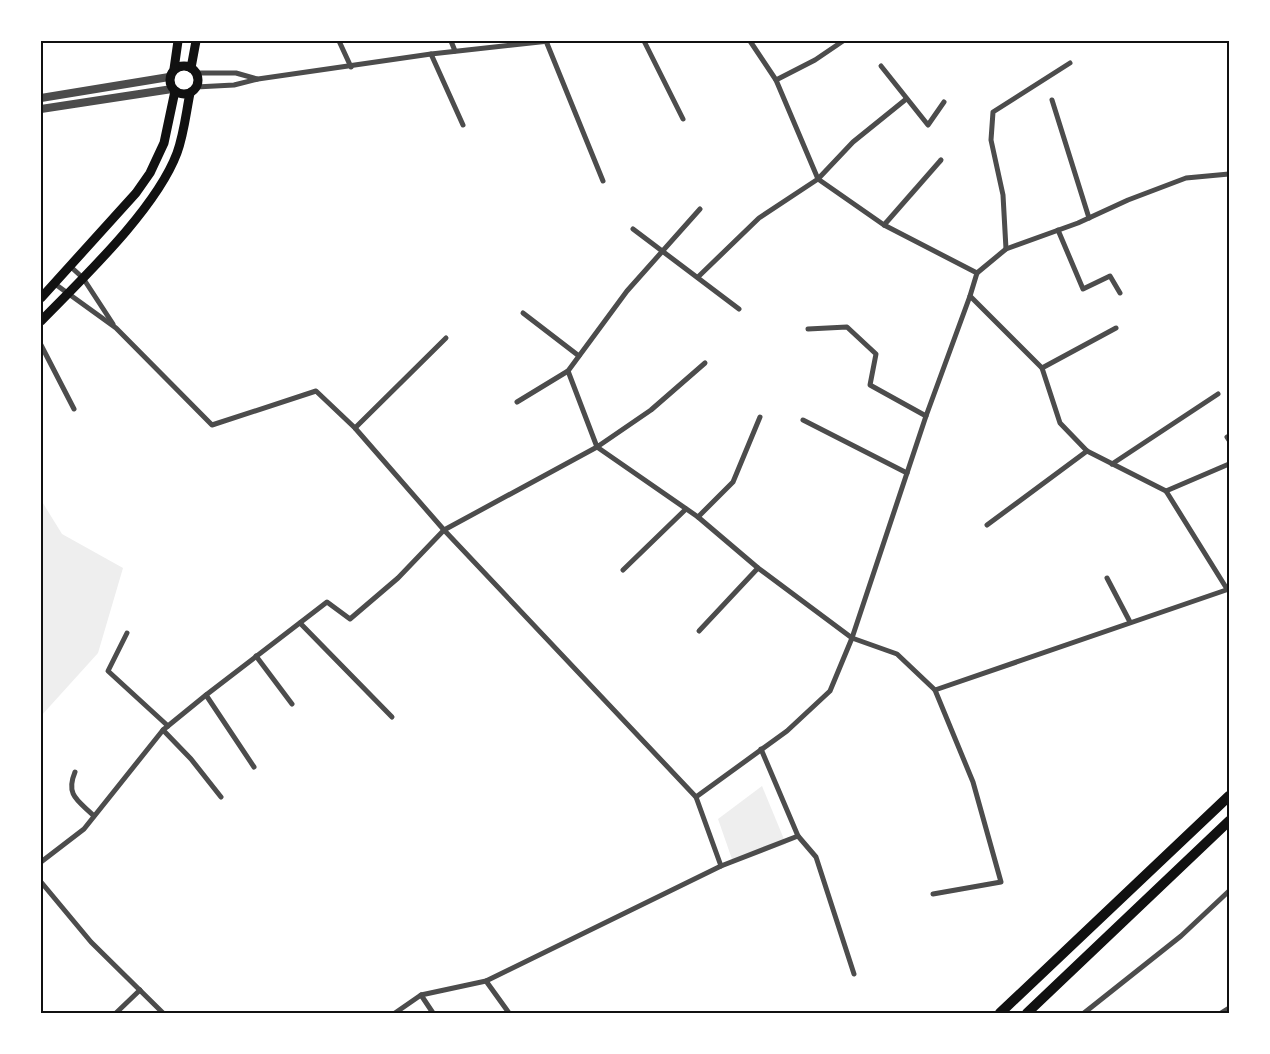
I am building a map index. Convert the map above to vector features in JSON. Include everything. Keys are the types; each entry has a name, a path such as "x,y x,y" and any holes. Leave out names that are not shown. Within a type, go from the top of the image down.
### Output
{"highway":[{"path":"1000,1013 1229,796"},
{"path":"1027,1013 1229,821"}],"main road":[{"path":"41,298 56,284 136,193 150,173 164,143 174,90 172,73 178,41"},
{"path":"41,321 84,278 146,206 165,175 176,154 193,90 196,41"},
{"path":"172,73 183,66 194,70"},
{"path":"174,90 182,94 193,90"}],"street":[{"path":"339,41 351,67"},
{"path":"451,41 456,51"},
{"path":"193,90 431,54 547,41 603,181"},
{"path":"644,41 683,119"},
{"path":"776,80 815,60 843,41"},
{"path":"751,42 776,80 818,179 884,225 977,273"},
{"path":"431,54 463,125"},
{"path":"1006,250 1003,195 991,140 993,112 1070,63"},
{"path":"881,66 905,100 928,125 944,102"},
{"path":"194,70 236,73 258,79"},
{"path":"41,98 172,73"},
{"path":"41,110 174,90"},
{"path":"698,277 759,218 818,179 853,142 905,100"},
{"path":"1052,100 1088,218"},
{"path":"884,225 941,160"},
{"path":"696,797 787,731 830,691 852,638 926,416 977,273 1006,250 1186,178 1229,174"},
{"path":"517,402 568,371 627,291 700,209"},
{"path":"633,229 739,309"},
{"path":"1058,230 1083,289 1110,276 1120,293"},
{"path":"71,267 84,278 116,328"},
{"path":"56,284 67,294 116,328 212,425 316,391 355,428 444,530 696,797 721,866"},
{"path":"935,690 1228,589 1166,491 1088,451 1060,423 1042,368 970,296"},
{"path":"523,313 579,356"},
{"path":"808,329 847,327 876,354 870,385 926,416"},
{"path":"1042,368 1116,328"},
{"path":"355,428 446,338"},
{"path":"41,345 74,409"},
{"path":"41,862 84,829 166,728 206,694 327,602 350,619 398,578 444,530 597,447 651,410 705,363"},
{"path":"568,371 597,447 698,517 758,568 852,638 898,654 935,690 973,782 1001,882 933,894"},
{"path":"1112,464 1218,394"},
{"path":"698,517 733,482 760,417"},
{"path":"803,420 907,474"},
{"path":"987,525 1088,451"},
{"path":"1166,491 1229,464"},
{"path":"623,570 686,509"},
{"path":"699,630 758,568"},
{"path":"1107,578 1130,622"},
{"path":"300,623 392,717"},
{"path":"128,633 108,670 166,728 221,797"},
{"path":"256,656 292,704"},
{"path":"206,694 254,767"},
{"path":"761,749 798,836 816,856 854,974"},
{"path":"75,772 70,784 73,795 94,816"},
{"path":"395,1013 421,995 486,981 721,866 798,836"},
{"path":"41,882 91,942 163,1013"},
{"path":"1084,1013 1182,936 1229,891"},
{"path":"486,981 509,1013"},
{"path":"116,1013 140,990"},
{"path":"421,995 433,1013"},
{"path":"1221,1013 1229,1008"}],"shaded area":[{"path":"41,500 62,534 123,568 98,653 41,716"},
{"path":"762,786 786,844 733,862 718,819"}]}
